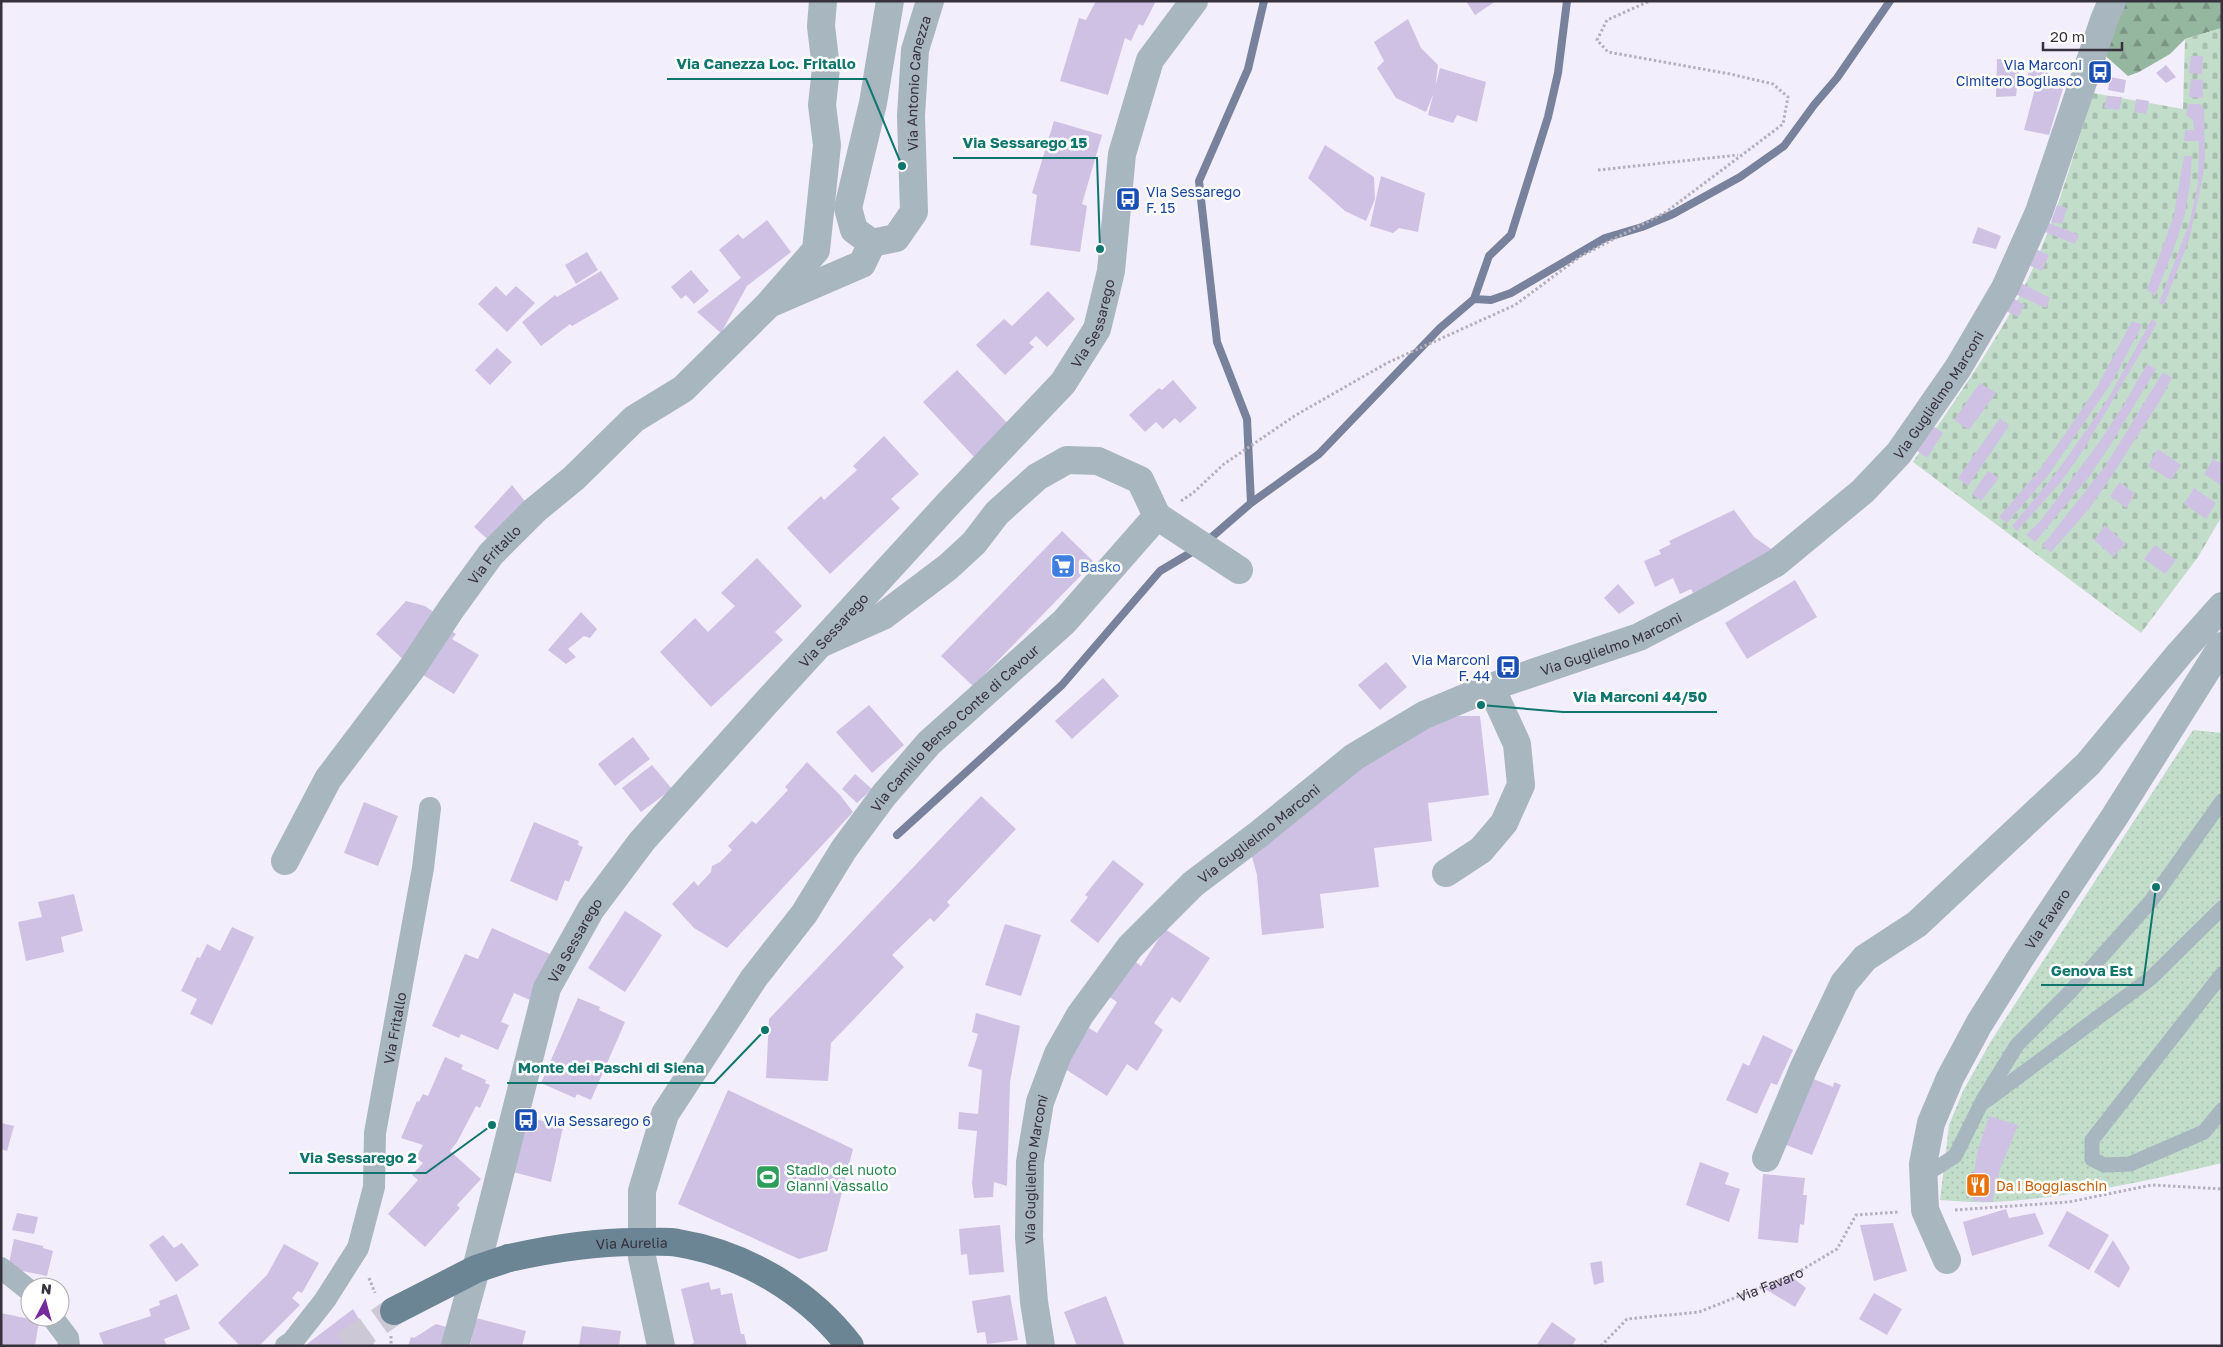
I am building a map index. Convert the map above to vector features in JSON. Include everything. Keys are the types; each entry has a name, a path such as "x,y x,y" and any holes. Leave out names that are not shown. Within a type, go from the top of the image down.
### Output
{"main road":[{"name":"Via Aurelia","path":"386,1306 476,1269 509,1258 548,1249 608,1241 677,1242 734,1257 791,1289 839,1332 850,1346"}],"street":[{"name":"Via Fritallo","path":"285,861 328,779 412,668 451,609 491,554 535,510 574,478 634,419 682,389 768,305 816,250 826,145 822,106 826,68 821,26 823,1"},
{"path":"768,305 862,264 872,243 854,230 848,208 873,103 890,1"},
{"name":"Via Antonio Canezza","path":"872,243 896,238 914,212 911,116 915,50 930,1"},
{"name":"Via Sessarego","path":"455,1346 545,998 552,980 591,909 642,841 820,644 1063,383 1097,329 1111,271 1122,154 1150,60 1194,1"},
{"name":"Via Guglielmo Marconi","path":"1041,1346 1034,1302 1029,1237 1030,1162 1040,1102 1058,1054 1080,1015 1130,948 1192,884 1259,834 1354,757 1424,715 1491,687 1639,637 1776,563 1863,491 1900,453 1958,368 2005,288 2039,212 2112,1"},
{"path":"820,644 884,616 948,567 974,544 997,513 1037,477 1067,460 1098,461 1140,480 1156,516 1228,562"},
{"name":"Via Camillo Benso Conte di Cavour","path":"661,1346 642,1257 642,1191 665,1114 754,978 804,914 844,849 884,794 930,743 1064,622 1156,516"},
{"path":"1766,1158 1804,1067 1844,983 1865,958 1917,924 2088,764 2180,653 2222,606"},
{"name":"Via Favaro","path":"1947,1260 1926,1210 1923,1164 1932,1123 1950,1078 1979,1024 2023,954 2115,816 2222,646"},
{"path":"1446,873 1481,850 1504,823 1521,785 1517,744 1491,687"},
{"name":"Via Fritallo","path":"286,1346 292,1342 325,1300 358,1248 374,1187 375,1133 423,868 430,808"},
{"path":"1,1268 20,1284"},
{"path":"60,1327 68,1338 69,1346"}],"lane":[{"path":"1924,1176 1955,1156 1981,1104 2017,1045 2070,993 2151,902 2222,801"},
{"path":"1981,1104 2151,978 2222,908"},
{"path":"2222,974 2092,1140 2092,1159 2104,1165 2130,1164 2204,1132 2222,1110"}],"path":[{"path":"1156,516 1193,493 1224,464 1296,415 1387,363 1515,305 1582,256 1666,212 1739,155 1783,124 1788,97 1772,84 1730,74 1608,52 1597,40 1608,20 1650,1"},
{"path":"1598,170 1739,155"},
{"path":"1969,1210 2070,1202 2152,1185 2222,1189"},
{"name":"Via Favaro","path":"1601,1346 1627,1319 1699,1312 1795,1274 1837,1249 1856,1215 1926,1210"},
{"path":"358,1248 386,1306"}],"green space":[{"path":"2121,1 2222,1 2222,28 2185,39 2170,54 2139,72 2128,76 2100,51"},
{"path":"2222,28 2222,516 2198,557 2141,633 1913,462 1994,341 2018,299 2051,224 2093,93 2183,109 2185,39"},
{"path":"2193,730 2222,733 2222,1163 2137,1182 2051,1197 1987,1202 1940,1200 1949,1125 1963,1091 1991,1041"}],"building":[{"path":"1096,1 1156,1 1143,26 1139,24 1131,41 1125,38 1108,95 1060,81 1079,18 1086,20"},
{"path":"1466,1 1496,1 1475,15"},
{"path":"1408,19 1421,48 1438,65 1435,90 1426,112 1396,98 1377,68 1384,61 1374,42"},
{"path":"2191,56 2203,56 2202,74 2189,73"},
{"path":"1997,59 2020,61 2016,96 1996,97"},
{"path":"2166,65 2176,77 2166,83 2156,73"},
{"path":"2029,67 2049,70 2047,79 2065,82 2049,135 2024,130 2036,85 2027,83"},
{"path":"1440,68 1486,82 1477,122 1457,115 1453,123 1428,115"},
{"path":"2110,77 2126,80 2124,93 2108,90"},
{"path":"2191,79 2203,80 2203,98 2189,97"},
{"path":"2107,96 2122,97 2119,110 2104,108"},
{"path":"2136,99 2149,101 2146,114 2134,112"},
{"path":"2188,104 2200,104 2204,109 2205,154 2203,176 2189,240 2164,305 2159,303 2189,224 2198,184 2199,141 2184,141 2185,130 2194,130 2193,120 2186,115"},
{"path":"1054,121 1102,135 1082,204 1087,206 1080,252 1030,245 1037,195 1032,193"},
{"path":"1325,145 1374,177 1375,199 1366,221 1345,211 1308,178"},
{"path":"2184,156 2192,156 2185,214 2172,254 2155,296 2147,290 2174,215"},
{"path":"1381,176 1425,193 1418,232 1399,228 1393,233 1370,226"},
{"path":"2057,205 2067,208 2062,224 2051,222"},
{"path":"767,220 791,252 747,286 721,333 697,312 741,278 719,250 738,234 743,239"},
{"path":"2049,223 2079,235 2075,244 2045,232"},
{"path":"1978,227 2001,236 1996,249 1972,243"},
{"path":"2033,248 2049,255 2042,271 2026,264"},
{"path":"587,252 598,270 576,284 565,265"},
{"path":"691,270 709,291 694,304 686,295 681,299 671,287"},
{"path":"601,271 619,299 572,326 570,324 541,346 522,322 555,295 557,297"},
{"path":"2021,283 2050,298 2046,308 2015,294"},
{"path":"496,286 506,296 516,286 535,303 507,332 478,304"},
{"path":"1048,291 1075,319 1047,347 1036,336 1029,343 1034,347 1005,375 976,345 1004,319 1012,326"},
{"path":"2013,298 2025,305 2018,317 2006,311"},
{"path":"2152,319 2157,323 2082,452 2061,482 2017,531 2012,526 2056,473 2108,399"},
{"path":"2132,321 2142,325 2114,379 2047,477 2007,523 1999,517 2037,473 2097,387"},
{"path":"497,348 512,362 490,385 475,370"},
{"path":"2147,364 2156,369 2111,444 2089,477 2035,542 2026,535 2042,519 2100,441"},
{"path":"957,370 1009,425 974,457 923,402"},
{"path":"2163,372 2172,378 2158,404 2089,509 2051,552 2042,546 2106,465"},
{"path":"1173,380 1197,408 1180,423 1175,418 1163,429 1156,422 1145,432 1129,415 1159,388 1162,390"},
{"path":"1980,383 1996,393 1969,430 1954,420"},
{"path":"2000,418 2009,426 1968,486 1958,478"},
{"path":"1933,426 1943,433 1927,458 1916,450"},
{"path":"884,436 919,474 891,499 900,508 830,574 787,528 821,496 824,500 857,470 853,466"},
{"path":"2158,449 2181,465 2171,480 2148,466"},
{"path":"2213,459 2222,464 2222,486 2204,474"},
{"path":"1988,471 1999,478 1981,501 1972,494"},
{"path":"2120,482 2135,494 2126,508 2110,496"},
{"path":"512,485 528,505 493,544 474,527"},
{"path":"2194,488 2216,503 2206,519 2184,504"},
{"path":"1734,510 1754,537 1774,551 1757,563 1693,593 1691,589 1680,594 1673,578 1655,587 1644,561 1661,554 1659,550 1671,544 1669,541"},
{"path":"2105,525 2126,544 2113,557 2094,540"},
{"path":"1062,531 1094,562 973,686 941,656"},
{"path":"2155,545 2176,560 2165,574 2144,559"},
{"path":"757,558 802,606 775,632 783,640 711,707 660,652 695,618 708,632 735,606 721,593"},
{"path":"1795,580 1817,617 1747,659 1725,623"},
{"path":"1618,584 1635,603 1619,614 1604,598"},
{"path":"406,601 425,606 442,618 409,665 376,634"},
{"path":"581,612 597,629 590,638 584,636 568,649 576,657 566,664 548,650"},
{"path":"446,627 456,634 452,639 479,655 454,694 423,675"},
{"path":"1386,662 1407,687 1380,710 1358,685"},
{"path":"1103,678 1119,696 1072,739 1055,721"},
{"path":"869,705 904,745 872,773 836,732"},
{"path":"1458,716 1480,716 1489,795 1428,803 1432,841 1374,848 1379,887 1320,894 1324,928 1262,935 1257,875 1251,853 1415,727"},
{"path":"633,737 650,759 615,786 598,764"},
{"path":"807,762 840,795 853,812 727,948 694,928 672,904 694,881 698,886 711,872 712,866 720,862 732,850 728,846 752,821 756,824 788,790 785,787"},
{"path":"652,765 672,789 641,812 622,788"},
{"path":"855,774 872,789 857,803 842,789"},
{"path":"981,796 1016,829 947,902 950,905 934,922 930,918 892,955 904,967 831,1043 828,1081 766,1078 769,1019"},
{"path":"364,802 398,816 378,866 344,853"},
{"path":"534,822 579,841 578,845 583,847 569,882 565,880 557,901 510,881"},
{"path":"1113,860 1144,884 1098,943 1070,921 1088,897 1085,895"},
{"path":"74,894 83,931 61,937 64,952 26,961 18,922 42,917 38,902"},
{"path":"625,911 662,935 625,992 588,968"},
{"path":"1005,924 1041,935 1021,996 985,985"},
{"path":"232,927 254,937 212,1025 190,1014 197,999 181,991 197,957 200,958 207,944 220,951"},
{"path":"492,928 552,955 530,1000 514,993 501,1022 509,1025 498,1050 461,1034 459,1038 432,1026 465,954 478,959"},
{"path":"1165,929 1210,958 1180,1003 1172,997 1154,1023 1163,1030 1137,1071 1127,1064 1107,1096 1062,1067 1089,1028 1097,1033 1117,1002 1108,996 1132,959 1141,966"},
{"path":"578,998 600,1007 599,1010 625,1022 591,1100 577,1094 575,1098 541,1083"},
{"path":"976,1013 1020,1026 1010,1082 1007,1186 994,1182 993,1197 974,1198 972,1183 977,1131 958,1129 959,1112 978,1114 982,1070 968,1066 978,1034 972,1032"},
{"path":"1763,1035 1793,1050 1777,1085 1771,1083 1757,1114 1726,1100 1743,1063 1749,1066"},
{"path":"445,1057 463,1065 461,1069 486,1080 485,1083 490,1085 480,1108 476,1106 457,1142 450,1151 481,1179 457,1205 460,1208 425,1247 388,1214 418,1180 412,1175 423,1163 416,1158 423,1145 401,1138 417,1101 419,1102 423,1094 428,1096"},
{"path":"1811,1078 1833,1087 1834,1082 1841,1085 1812,1155 1784,1144"},
{"name":"Stadio del nuoto Gianni Vassallo","path":"728,1090 853,1149 827,1251 799,1259 678,1204"},
{"path":"526,1116 563,1127 551,1182 513,1172"},
{"path":"1989,1116 2018,1125 2000,1169 1992,1202 1973,1201 1972,1183 1978,1150"},
{"path":"1,1123 14,1126 7,1151 1,1149"},
{"path":"1700,1162 1729,1173 1725,1184 1740,1189 1729,1222 1686,1205"},
{"path":"1763,1174 1805,1178 1803,1195 1807,1195 1804,1225 1800,1224 1798,1243 1758,1239"},
{"path":"2006,1209 2009,1218 2035,1213 2044,1234 1972,1256 1963,1222"},
{"path":"2067,1211 2109,1235 2089,1270 2048,1246"},
{"path":"17,1213 38,1217 34,1234 12,1230"},
{"path":"1893,1223 1907,1271 1874,1281 1860,1225"},
{"path":"1000,1225 1004,1272 969,1275 967,1254 961,1255 959,1229"},
{"path":"163,1235 174,1248 182,1243 199,1265 176,1282 149,1245"},
{"path":"14,1239 43,1246 43,1248 53,1251 47,1276 8,1268"},
{"path":"2113,1240 2130,1268 2119,1288 2094,1272"},
{"path":"284,1244 319,1263 302,1293 298,1291 292,1298 300,1305 259,1346 240,1346 218,1323 267,1275"},
{"path":"1602,1261 1604,1282 1594,1285 1590,1263"},
{"path":"1792,1277 1806,1288 1795,1307 1765,1289"},
{"path":"709,1282 711,1290 720,1288 721,1295 732,1293 741,1334 744,1334 747,1346 687,1346 694,1343 681,1289"},
{"path":"1874,1293 1902,1309 1887,1335 1859,1319"},
{"path":"177,1294 190,1329 164,1339 167,1346 104,1346 99,1333 151,1316 149,1309 160,1305 159,1301"},
{"path":"1010,1295 1018,1340 987,1344 985,1332 977,1333 972,1301"},
{"path":"1106,1296 1125,1346 1077,1346 1064,1312"},
{"path":"353,1309 375,1346 305,1346 311,1341"},
{"path":"1,1313 20,1317 20,1327 38,1327 35,1346 1,1346"},
{"path":"476,1318 526,1331 522,1346 470,1346"},
{"path":"1552,1322 1576,1339 1572,1346 1536,1346"},
{"path":"436,1324 450,1328 445,1346 408,1346 411,1337 414,1338"},
{"path":"582,1326 621,1331 619,1346 579,1346"}],"waterway":[{"path":"1206,542 1251,503 1247,419 1217,342 1199,181 1248,69 1264,1"},
{"path":"1251,503 1319,454 1440,328 1474,299 1489,256 1511,235 1548,117 1558,73 1567,1"},
{"path":"1474,299 1491,300 1511,293 1605,238 1642,227 1673,214 1740,177 1784,146 1814,105 1837,78 1890,1"},
{"path":"897,835 1062,685 1160,571 1197,549"}],"tunnel":[{"path":"345,1346 394,1311"}],"place":[{"name":"Via Marconi Cimitero Bogliasco","path":"2100,72"},
{"name":"Via Canezza Loc. Fritallo","path":"902,166"},
{"name":"Via Sessarego F. 15","path":"1128,199"},
{"name":"Via Sessarego 15","path":"1100,249"},
{"name":"Basko","path":"1063,566"},
{"name":"Via Marconi F. 44","path":"1508,667"},
{"name":"Via Marconi 44/50","path":"1481,705"},
{"name":"Genova Est","path":"2156,887"},
{"name":"Monte dei Paschi di Siena","path":"765,1030"},
{"name":"Via Sessarego 6","path":"526,1120"},
{"name":"Via Sessarego 2","path":"492,1125"},
{"name":"Stadio del nuoto Gianni Vassallo","path":"768,1177"},
{"name":"Da i Boggiaschin","path":"1978,1185"}]}
